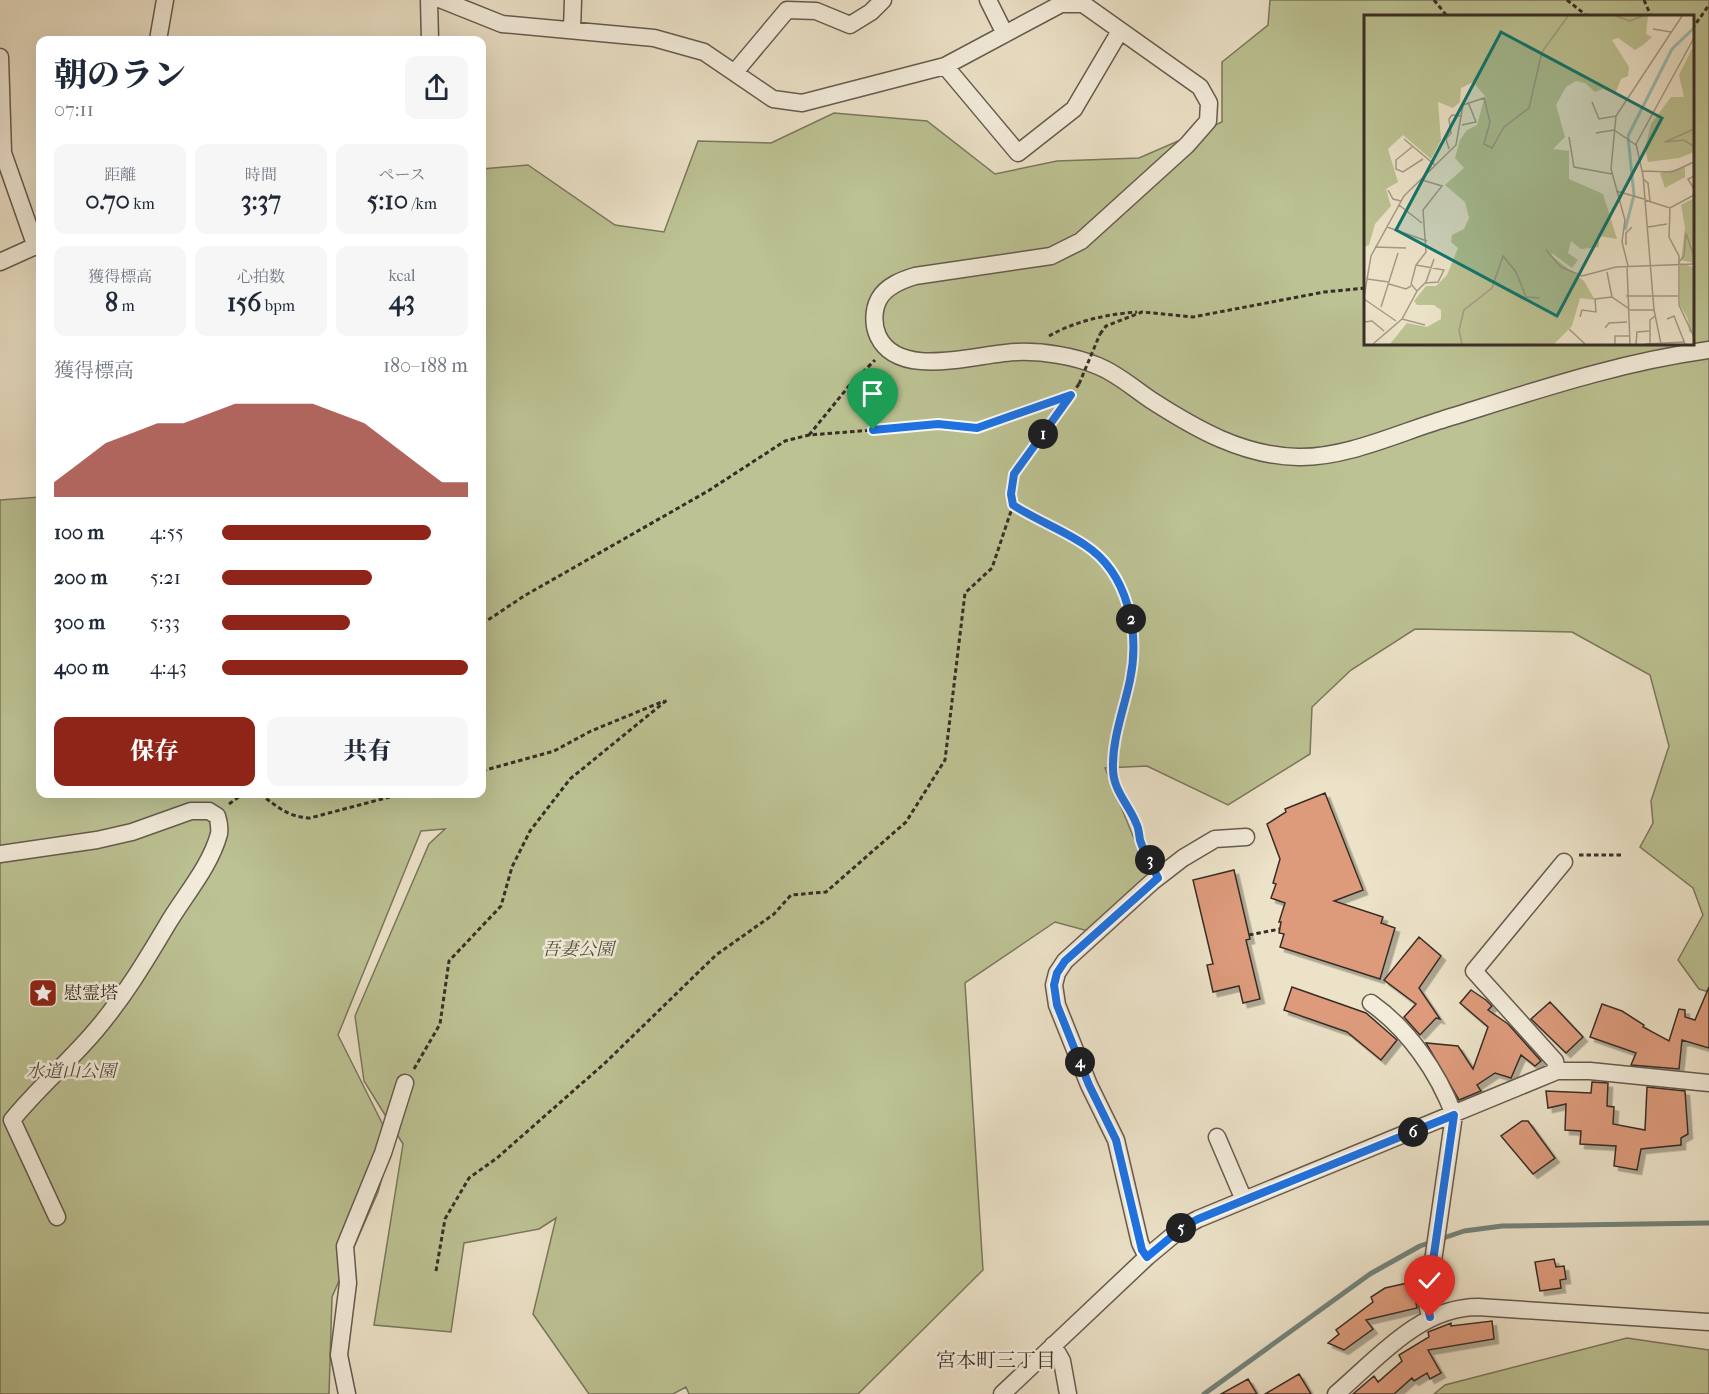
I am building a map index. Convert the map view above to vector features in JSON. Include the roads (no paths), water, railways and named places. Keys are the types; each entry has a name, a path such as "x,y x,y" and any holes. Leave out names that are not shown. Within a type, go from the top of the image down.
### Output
{"street":[{"path":"159,36 165,0"},
{"path":"429,0 430,36"},
{"path":"442,0 502,24 654,38 704,52 773,99 802,103 945,66 1061,4 1083,4 1200,87 1209,103 1208,121 1187,145 1081,241 1051,256 915,276 891,286 881,294 874,321 880,340 894,356 927,362 1018,352 1079,360 1099,366 1187,422 1237,447 1299,457 1356,447 1618,366 1709,350"},
{"path":"572,29 573,0"},
{"path":"735,72 787,9 816,11 850,25 871,12 883,0"},
{"path":"988,0 1005,34"},
{"path":"945,66 1018,153 1074,109 1120,31"},
{"path":"0,57 3,153 36,240"},
{"path":"0,262 36,246"},
{"path":"0,854 97,840 200,809 217,816 219,824 214,846 196,880 147,961 115,1007 78,1052 32,1096 12,1120 57,1217"},
{"path":"1147,1257 1140,1244 1116,1140 1089,1085 1065,1026 1057,1005 1054,985 1057,973 1065,961 1158,878 1205,844 1225,838 1246,837"},
{"path":"1557,1071 1555,1061 1474,971 1564,862"},
{"path":"1371,1003 1390,1016 1405,1032 1447,1097 1454,1115 1427,1303 1430,1317"},
{"path":"1002,1394 1147,1257 1183,1227 1244,1200 1557,1071 1583,1070 1709,1083"},
{"path":"347,1394 339,1355 348,1284 345,1246 383,1153 405,1083"},
{"path":"1217,1137 1244,1200"},
{"path":"1336,1394 1430,1317 1455,1309 1478,1307 1709,1322"},
{"path":"1053,1345 1062,1360 1068,1394"}],"waterway":[{"path":"1204,1394 1370,1274 1420,1246 1464,1231 1502,1226 1709,1223"}],"place":[{"name":"慰霊塔","path":"43,993"}],"district":[{"name":"宮本町三丁目","path":"996,1360"}],"park label":[{"name":"吾妻公園","path":"578,949"},
{"name":"水道山公園","path":"71,1071"}]}
